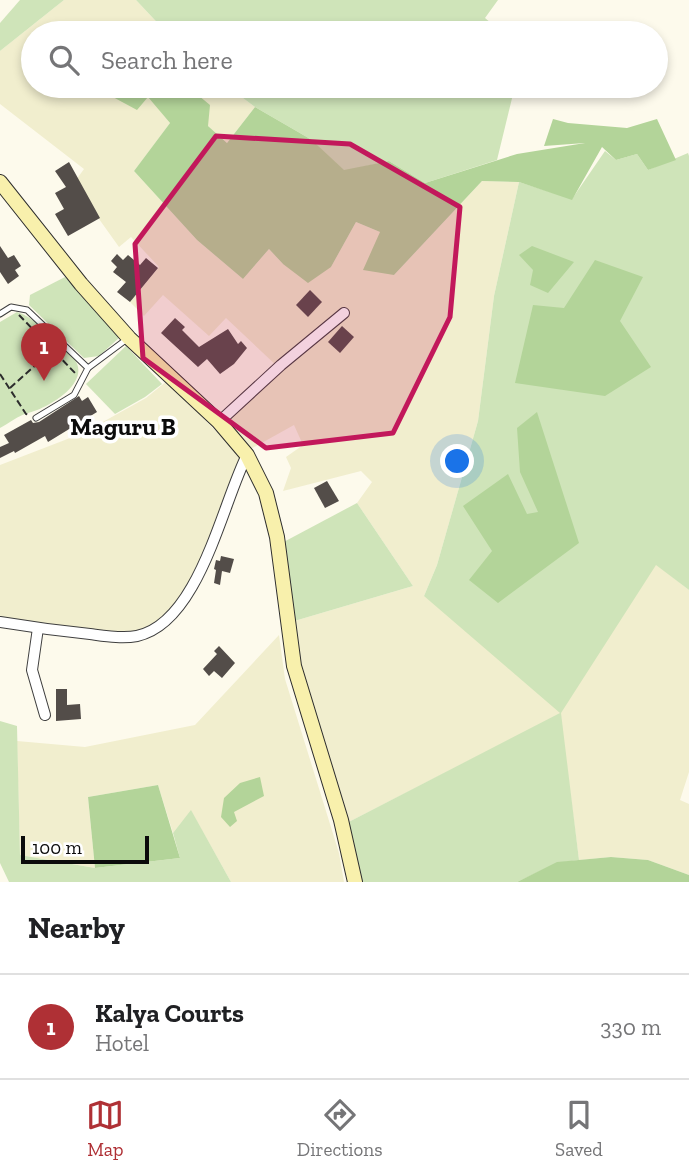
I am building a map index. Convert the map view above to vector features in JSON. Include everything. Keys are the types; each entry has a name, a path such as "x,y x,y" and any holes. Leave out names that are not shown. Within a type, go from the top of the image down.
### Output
{"street":[{"path":"0,182 81,284 130,338 219,422 247,455 266,493 274,526 294,666 341,820 355,882"},
{"path":"219,422 284,362 344,313"},
{"path":"0,622 116,637 138,636 153,630 187,595 206,563 247,455"},
{"path":"38,628 32,670 44,715"}],"lane":[{"path":"0,314 11,307 27,310 88,368"},
{"path":"36,418 74,396 88,368 130,338"}],"path":[{"path":"11,307 82,379"},
{"path":"10,389 52,351"},
{"path":"0,374 26,414 36,418"}],"highlighted area":[{"path":"216,136 350,144 460,207 450,317 393,433 266,448 143,358 135,244"}],"shaded area":[{"path":"64,0 136,0 156,21 38,21"},
{"path":"21,34 21,98 150,98 170,123 134,171 197,240 243,279 269,249 283,264 331,267 356,222 380,232 394,275 482,181 519,182 494,296 478,421 437,565 424,596 656,564 689,590 689,772 680,800 689,804 689,875 648,860 611,857 579,860 560,714 339,827 288,667 291,622 413,586 357,503 372,482 361,471 283,491 291,468 286,457 303,445 294,425 247,451 229,426 226,417 278,367 226,318 209,336 163,295 144,316 130,302 159,267 131,237 119,247 76,180 84,169 0,104 0,51"},
{"path":"193,98 243,98 255,107 227,143 208,126"},
{"path":"167,381 247,463 170,621 144,640 89,638 0,624 0,465 83,433 146,398"},
{"path":"279,635 285,679 339,853 344,882 231,882 191,811 173,833 158,785 88,797 95,868 20,855 17,741 85,747 195,725"}],"green space":[{"path":"20,0 64,0 38,21 21,21 21,34 0,51 0,23"},
{"path":"136,0 498,0 485,18 489,21 156,21"},
{"path":"115,98 147,98 137,110"},
{"path":"149,98 202,98 210,105 208,126 227,143 255,107 312,140 344,170 389,161 425,183 517,154 585,143 544,146 553,119 568,123 627,128 657,119 676,160 648,170 637,154 616,160 602,147 572,200 519,182 482,181 394,275 363,270 380,232 356,222 331,267 308,283 283,264 269,249 243,279 197,240 134,171 170,123"},
{"path":"243,98 512,98 497,160 425,183 389,161 344,171 312,140"},
{"path":"605,151 616,160 637,154 648,170 688,153 689,156 689,590 656,565 561,713 579,860 557,863 517,882 355,882 339,827 560,713 424,596 437,565 478,421 494,296 519,182 572,199"},
{"path":"532,246 574,262 548,293 530,285 533,270 519,255"},
{"path":"595,260 643,277 620,321 651,367 605,396 515,383 533,305 564,308"},
{"path":"65,277 120,337 99,356 84,358 29,305 30,295"},
{"path":"17,312 40,326 72,356 78,369 77,378 55,401 0,428 0,322"},
{"path":"126,346 162,384 115,414 86,384"},
{"path":"537,412 579,543 498,603 469,580 492,551 463,506 508,474 527,514 538,512 520,472 517,428"},
{"path":"357,503 413,586 291,622 278,545"},
{"path":"0,721 17,726 20,855 95,868 180,858 173,833 191,810 231,882 9,882 0,863"},
{"path":"260,777 264,796 234,812 237,821 230,827 221,817 224,798 240,783"},
{"path":"158,785 180,858 95,868 88,797"},
{"path":"611,857 648,860 689,875 689,882 517,882 557,862"}],"building":[{"path":"69,162 100,218 68,236 55,214 64,209 55,193 66,187 55,171"},
{"path":"0,246 8,258 14,255 21,266 15,270 19,276 8,284 0,272"},
{"path":"117,254 123,260 128,255 140,265 146,258 158,268 130,302 117,292 126,282 113,272 117,267 111,261"},
{"path":"310,290 322,302 308,317 296,305"},
{"path":"175,318 185,327 182,330 199,347 228,329 238,344 241,341 247,348 234,364 220,374 207,359 198,367 161,333"},
{"path":"342,326 354,337 340,353 328,342"},
{"path":"79,396 82,401 88,397 97,412 48,442 45,436 0,458 0,447 9,443 4,435 31,420 33,423 39,422"},
{"path":"327,481 339,501 325,508 314,488"},
{"path":"221,556 234,559 230,573 222,571 220,585 214,583 214,569 216,560 220,561"},
{"path":"219,646 235,663 222,678 214,671 209,676 203,669 217,654 214,651"},
{"path":"56,689 67,689 67,705 80,704 81,719 56,721"}],"place":[{"name":"Kalya Courts","path":"44,381"}],"district":[{"name":"Maguru B","path":"123,427"}]}
